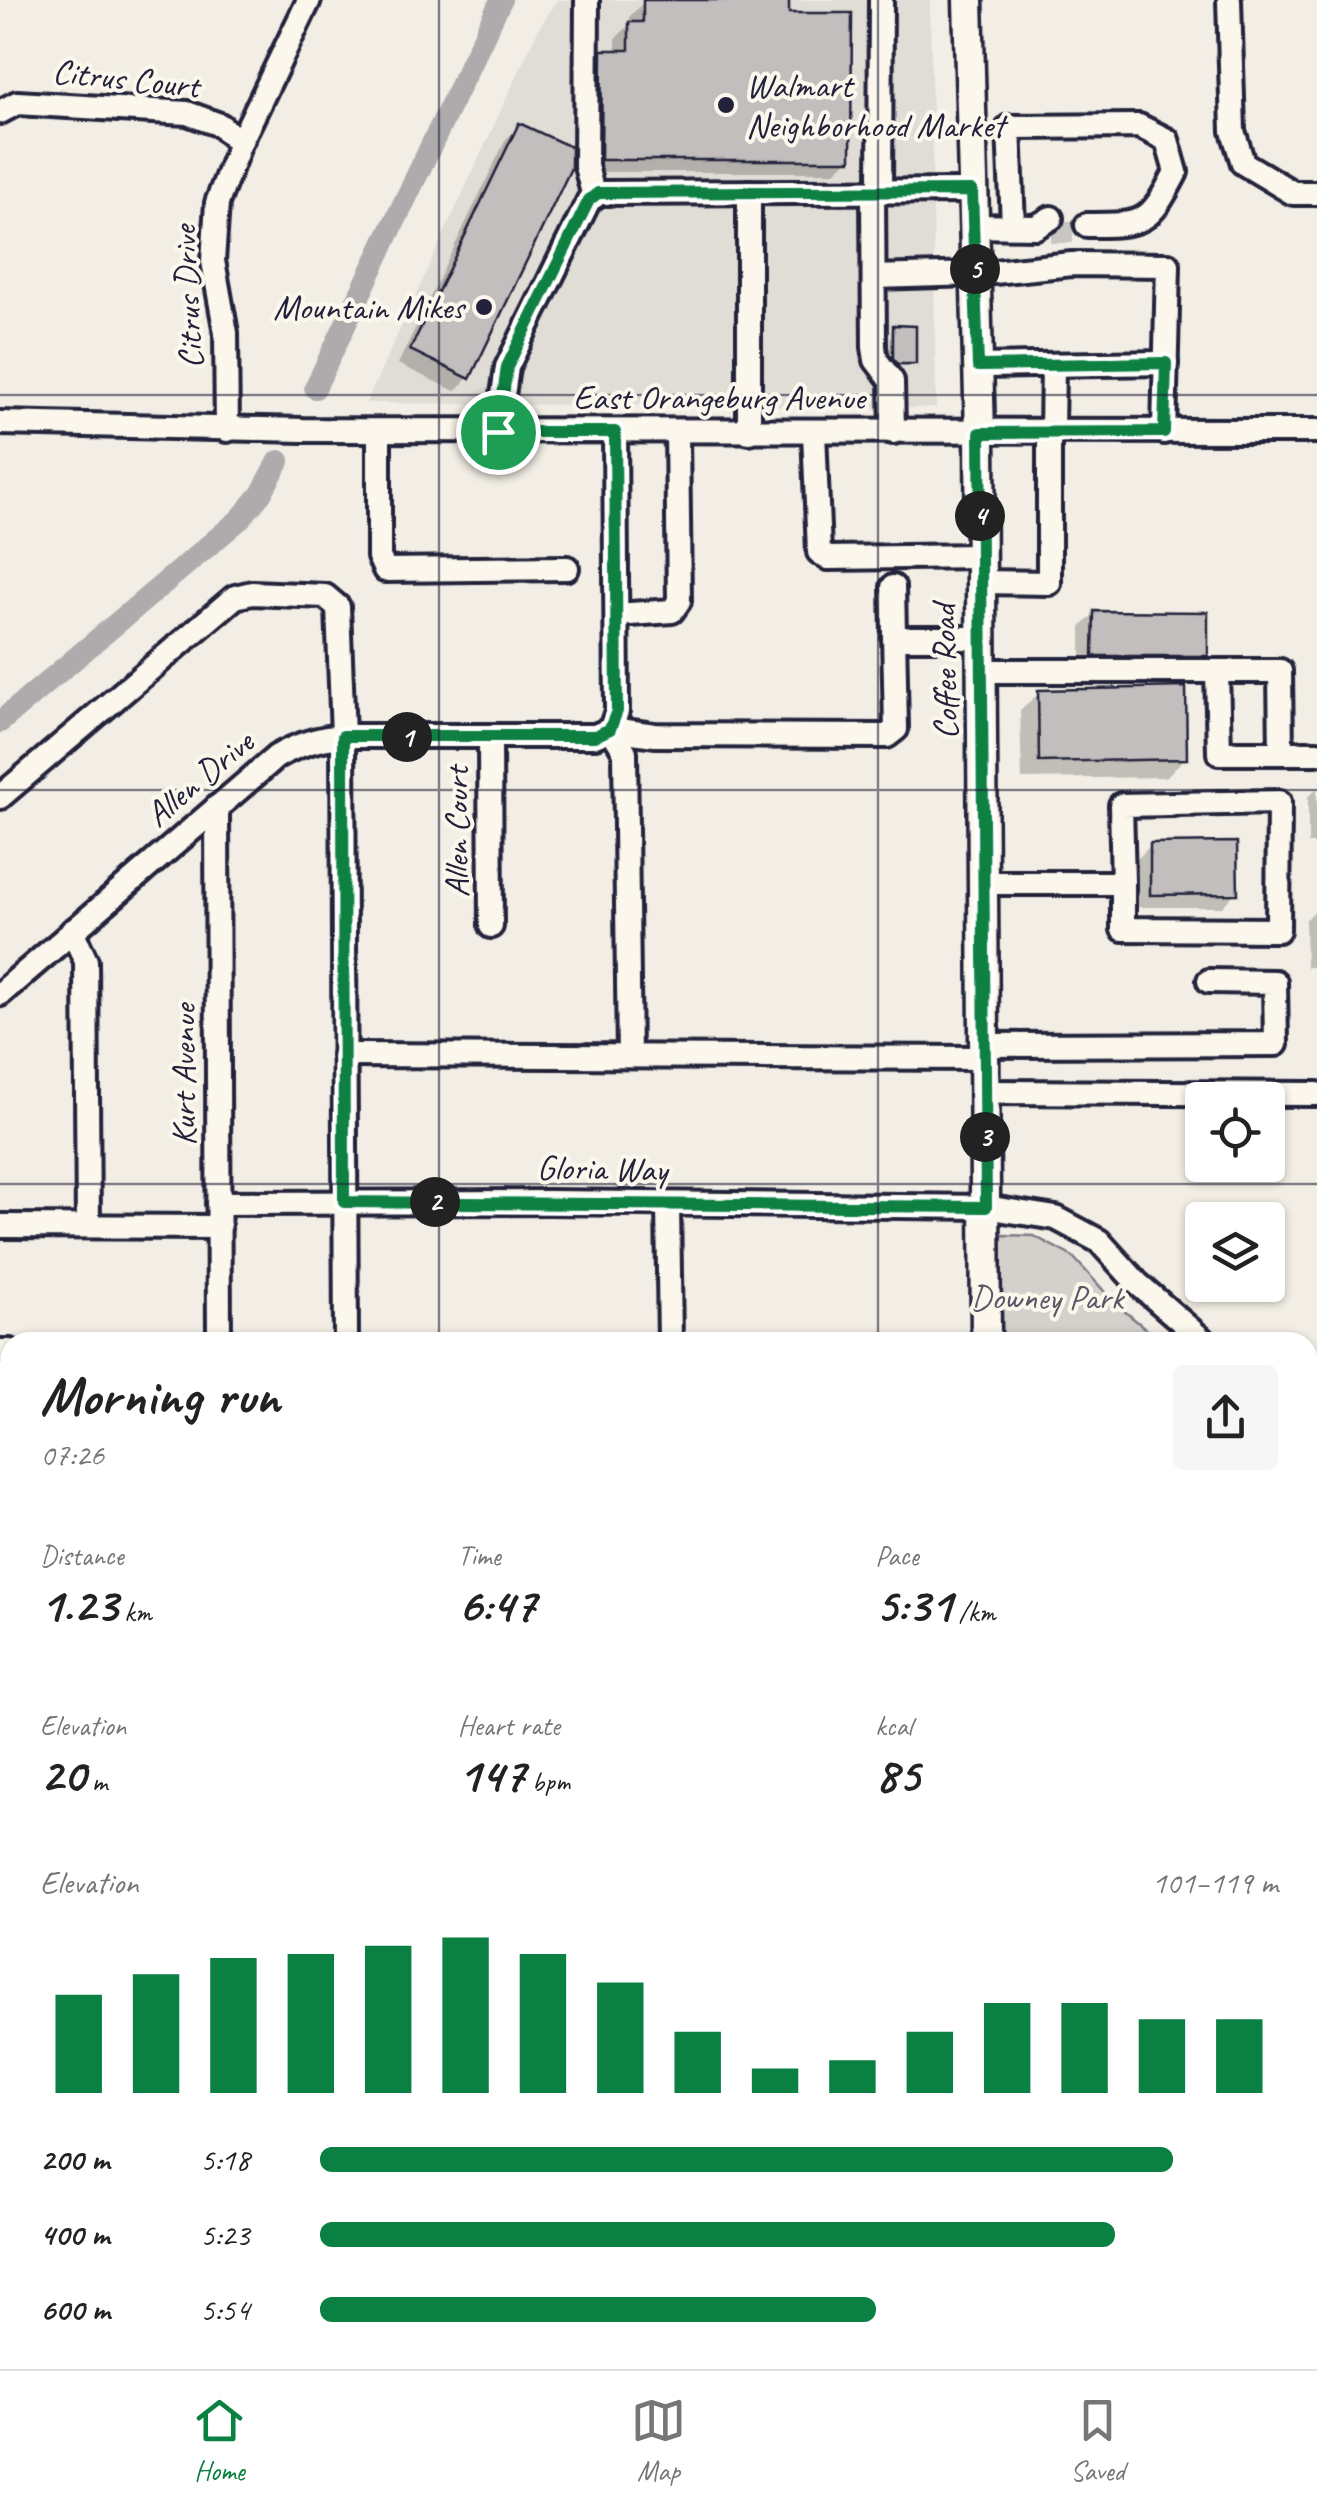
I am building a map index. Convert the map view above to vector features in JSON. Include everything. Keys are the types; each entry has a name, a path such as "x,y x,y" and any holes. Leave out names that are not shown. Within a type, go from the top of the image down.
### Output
{"main road":[{"name":"Coffee Road","path":"968,0 980,433 986,1332"}],"street":[{"name":"Citrus Drive","path":"228,430 226,332 213,261 213,233 223,183 309,0"},
{"path":"587,0 586,166 594,196"},
{"path":"881,0 874,347 876,360 892,381 893,432"},
{"path":"1229,0 1233,131 1243,164 1293,193 1317,193"},
{"name":"Citrus Court","path":"0,112 18,104 187,113 220,125 240,144"},
{"path":"970,129 1140,126 1167,140 1176,172 1149,217 1128,226 973,226"},
{"path":"1009,127 1055,226"},
{"path":"498,432 507,367 598,193 972,191"},
{"path":"748,192 750,432"},
{"path":"874,277 975,274 1072,264 1168,265 1164,432"},
{"path":"978,366 1166,363"},
{"path":"814,432 819,552 828,558 981,569 1049,583 1052,365"},
{"name":"East Orangeburg Avenue","path":"0,423 498,432 1317,431"},
{"path":"379,431 379,557 386,570 567,568"},
{"path":"615,432 617,711 610,729 625,752 629,1056"},
{"path":"617,615 672,611 679,601 678,432"},
{"path":"893,587 894,638 981,638"},
{"path":"0,797 235,598 252,593 325,596 338,608 343,736 346,1332"},
{"name":"Allen Drive","path":"0,994 276,756 309,742 343,736 595,736 610,729 655,735 887,736 896,729 894,638"},
{"path":"1218,670 1219,753 1317,753"},
{"path":"982,671 1280,670 1281,753"},
{"name":"Allen Court","path":"490,738 491,926"},
{"path":"1279,802 1278,930 1123,929 1123,883 1121,804 1279,802"},
{"name":"Kurt Avenue","path":"217,807 220,1332"},
{"path":"983,883 1123,883"},
{"path":"72,931 86,960 88,1226"},
{"path":"344,1055 985,1052 1276,1044 1276,982 1210,981"},
{"path":"985,1092 1317,1094"},
{"name":"Gloria Way","path":"0,1226 88,1226 344,1202 986,1207 1056,1218 1100,1241 1137,1283 1193,1332"},
{"path":"668,1204 670,1332"}],"shaded area":[{"path":"557,0 930,0 936,408 366,403 538,30"}],"green space":[{"name":"Downey Park","path":"1001,1235 1034,1236 1073,1257 1117,1305 1150,1332 1002,1332"}],"building":[{"name":"Walmart Neighborhood Market","path":"643,0 789,0 789,13 852,13 851,160 601,160 602,50 629,50 629,22 643,22"},
{"path":"519,123 571,147 571,168 470,379 410,350"},
{"path":"893,325 916,326 916,364 898,364 893,358"},
{"path":"1094,611 1208,612 1208,656 1093,656"},
{"path":"1186,687 1187,759 1039,762 1038,690"},
{"path":"1237,842 1238,894 1150,895 1150,843"}],"waterway":[{"path":"315,388 501,0"},
{"path":"0,722 240,519 261,494 279,461"}],"tunnel":[{"path":"1051,232 1073,232"}],"place":[{"name":"Walmart Neighborhood Market","path":"726,105"},
{"name":"Mountain Mikes","path":"484,307"}],"route":[{"path":"972,191 978,366 1166,363 1164,432 980,433 986,1207 344,1202 343,736 595,736 610,729 617,711 615,432 498,432 507,367 589,200 598,193 972,191"}]}
